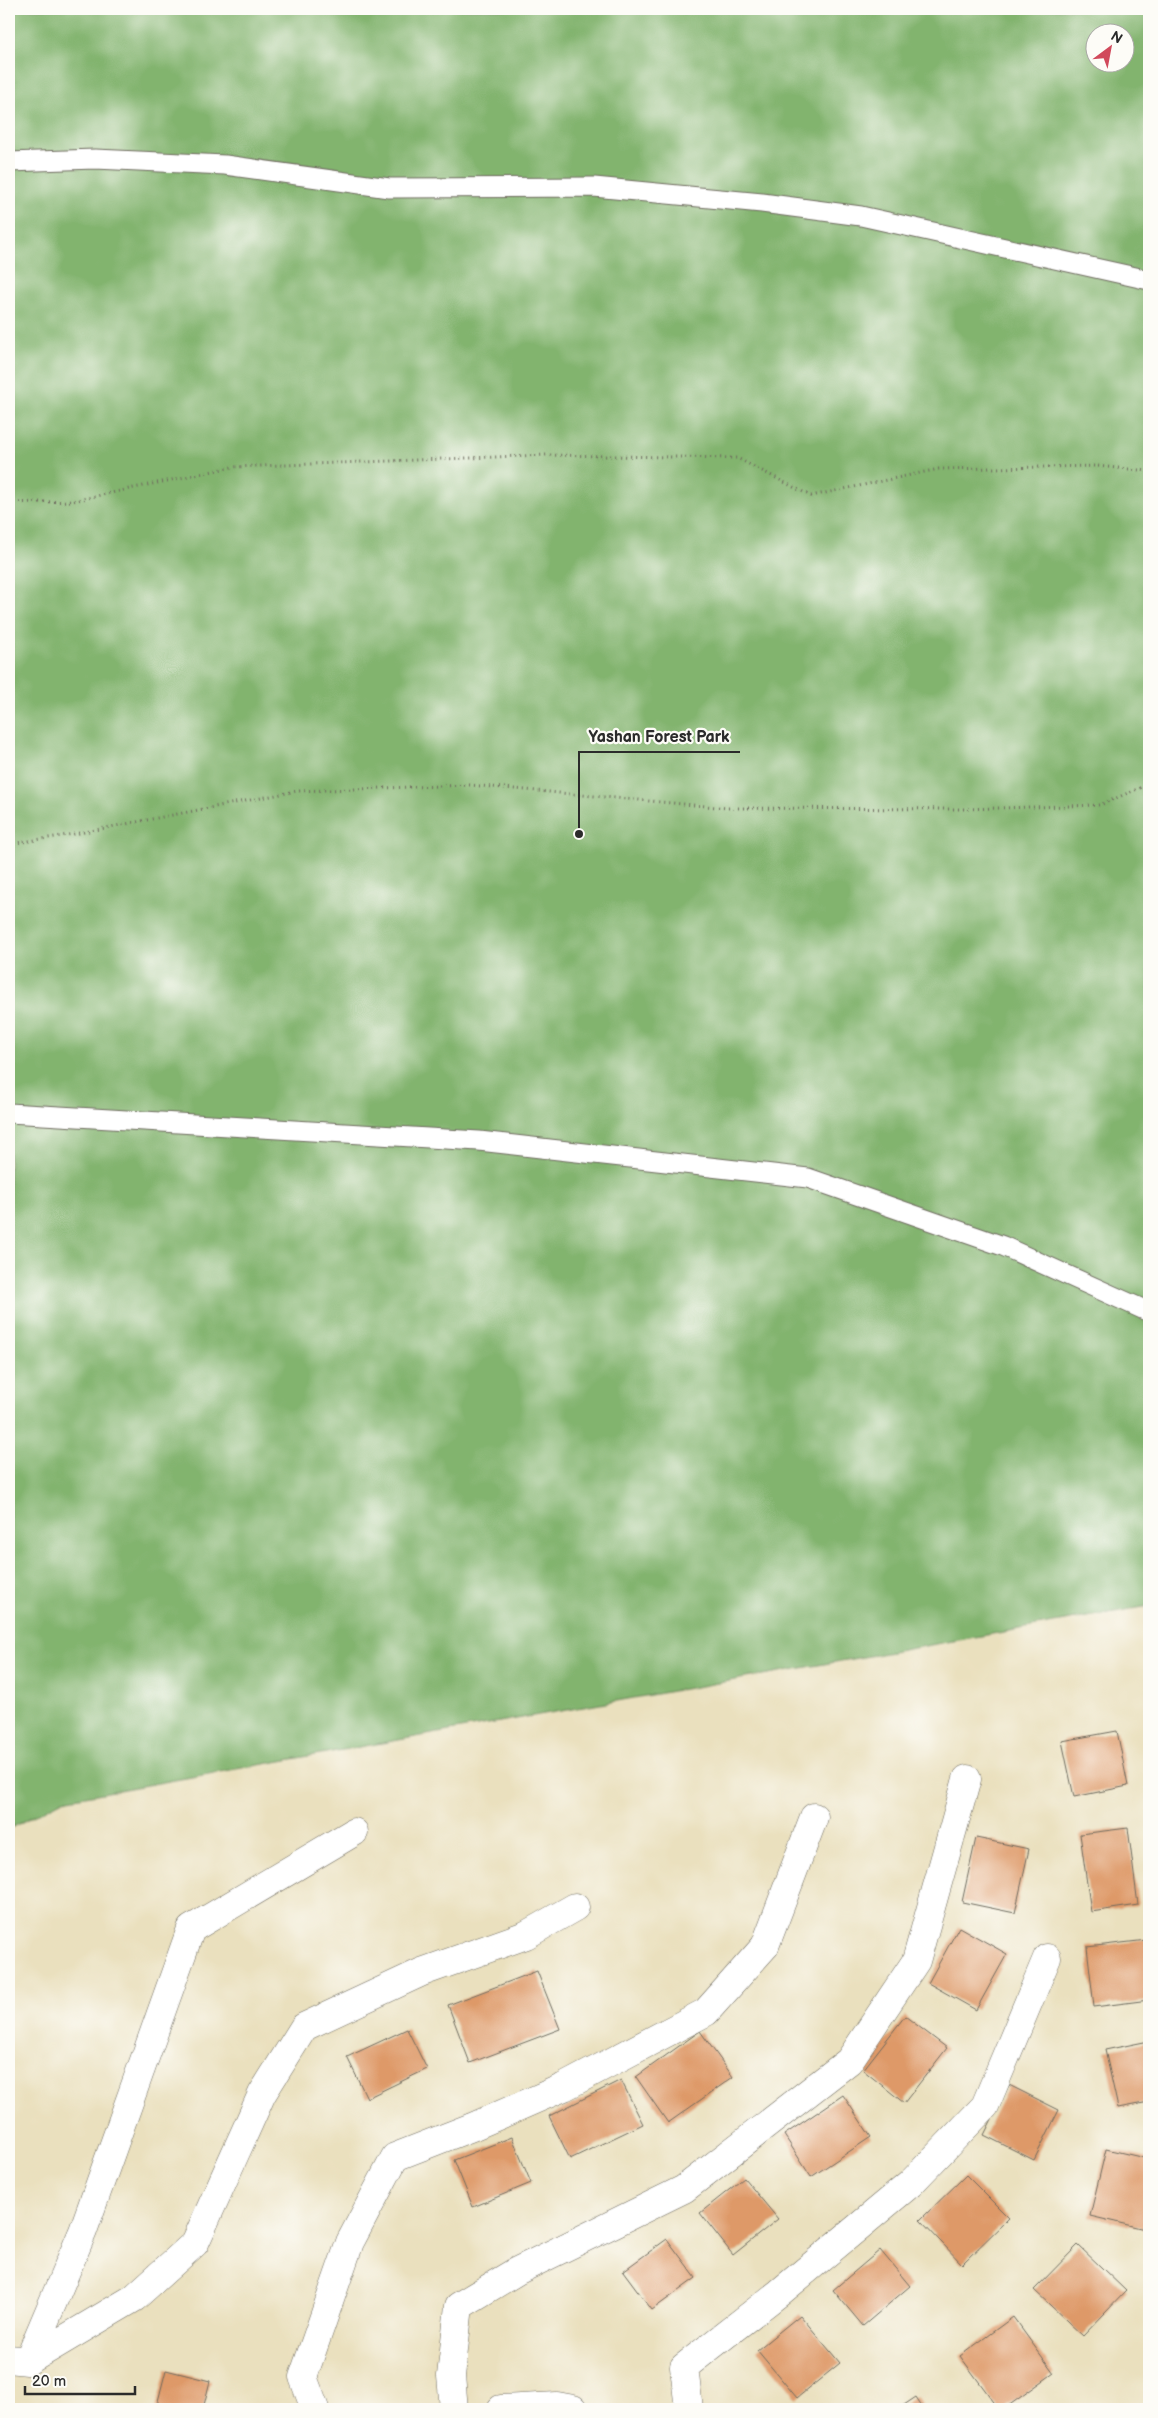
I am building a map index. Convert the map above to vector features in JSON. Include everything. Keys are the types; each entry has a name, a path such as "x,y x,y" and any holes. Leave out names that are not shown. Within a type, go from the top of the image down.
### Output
{"street":[{"path":"454,2409 451,2376 459,2306 517,2271 684,2189 848,2061 916,1961 967,1779"},
{"path":"315,2409 303,2377 350,2242 395,2156 472,2127 564,2087 706,2012 764,1946 814,1817"},
{"path":"19,2360 83,2231 191,1930 354,1832"},
{"path":"19,2360 134,2298 196,2243 262,2094 304,2027 422,1972 526,1935 575,1907"},
{"path":"689,2409 684,2367 779,2293 910,2184 985,2106 1047,1958"},
{"path":"505,2409 557,2406 573,2409"}],"lane":[{"path":"9,162 95,159 225,165 389,188 594,187 762,203 861,216 1149,280"},
{"path":"9,1113 479,1141 808,1178 1002,1246 1149,1312"}],"path":[{"path":"9,502 73,501 232,467 547,455 737,458 811,496 939,469 1098,466 1149,471"},
{"path":"9,844 74,834 297,791 470,785 728,808 964,809 1100,805 1149,784"}],"green space":[{"path":"9,9 1149,9 1149,1606 63,1800 9,1829"}],"building":[{"path":"1117,1731 1128,1786 1074,1797 1062,1741"},
{"path":"1128,1828 1138,1905 1091,1912 1080,1834"},
{"path":"976,1838 1029,1849 1015,1913 962,1902"},
{"path":"959,1927 1007,1954 976,2010 928,1983"},
{"path":"1147,1940 1149,2000 1094,2007 1087,1947"},
{"path":"537,1971 560,2029 470,2063 448,2005"},
{"path":"905,2016 947,2048 904,2103 863,2070"},
{"path":"407,2029 427,2069 367,2098 347,2057"},
{"path":"700,2031 733,2077 668,2123 636,2077"},
{"path":"1149,2041 1149,2102 1118,2108 1105,2050"},
{"path":"621,2080 643,2124 570,2159 549,2116"},
{"path":"1009,2085 1059,2110 1034,2160 984,2135"},
{"path":"843,2095 871,2137 811,2177 784,2135"},
{"path":"512,2137 531,2183 473,2207 454,2160"},
{"path":"1106,2149 1149,2159 1149,2230 1090,2216"},
{"path":"966,2175 1009,2218 962,2264 920,2220"},
{"path":"744,2178 778,2219 733,2255 700,2213"},
{"path":"667,2239 696,2278 652,2310 623,2271"},
{"path":"1078,2245 1126,2291 1083,2336 1034,2290"},
{"path":"880,2250 910,2286 863,2326 833,2290"},
{"path":"800,2315 840,2363 797,2398 757,2350"},
{"path":"1013,2317 1054,2373 1004,2409 999,2409 960,2356"},
{"path":"166,2370 210,2381 203,2409 156,2409"},
{"path":"916,2397 924,2409 898,2409"}],"place":[{"name":"Yashan Forest Park","path":"579,834"}]}
